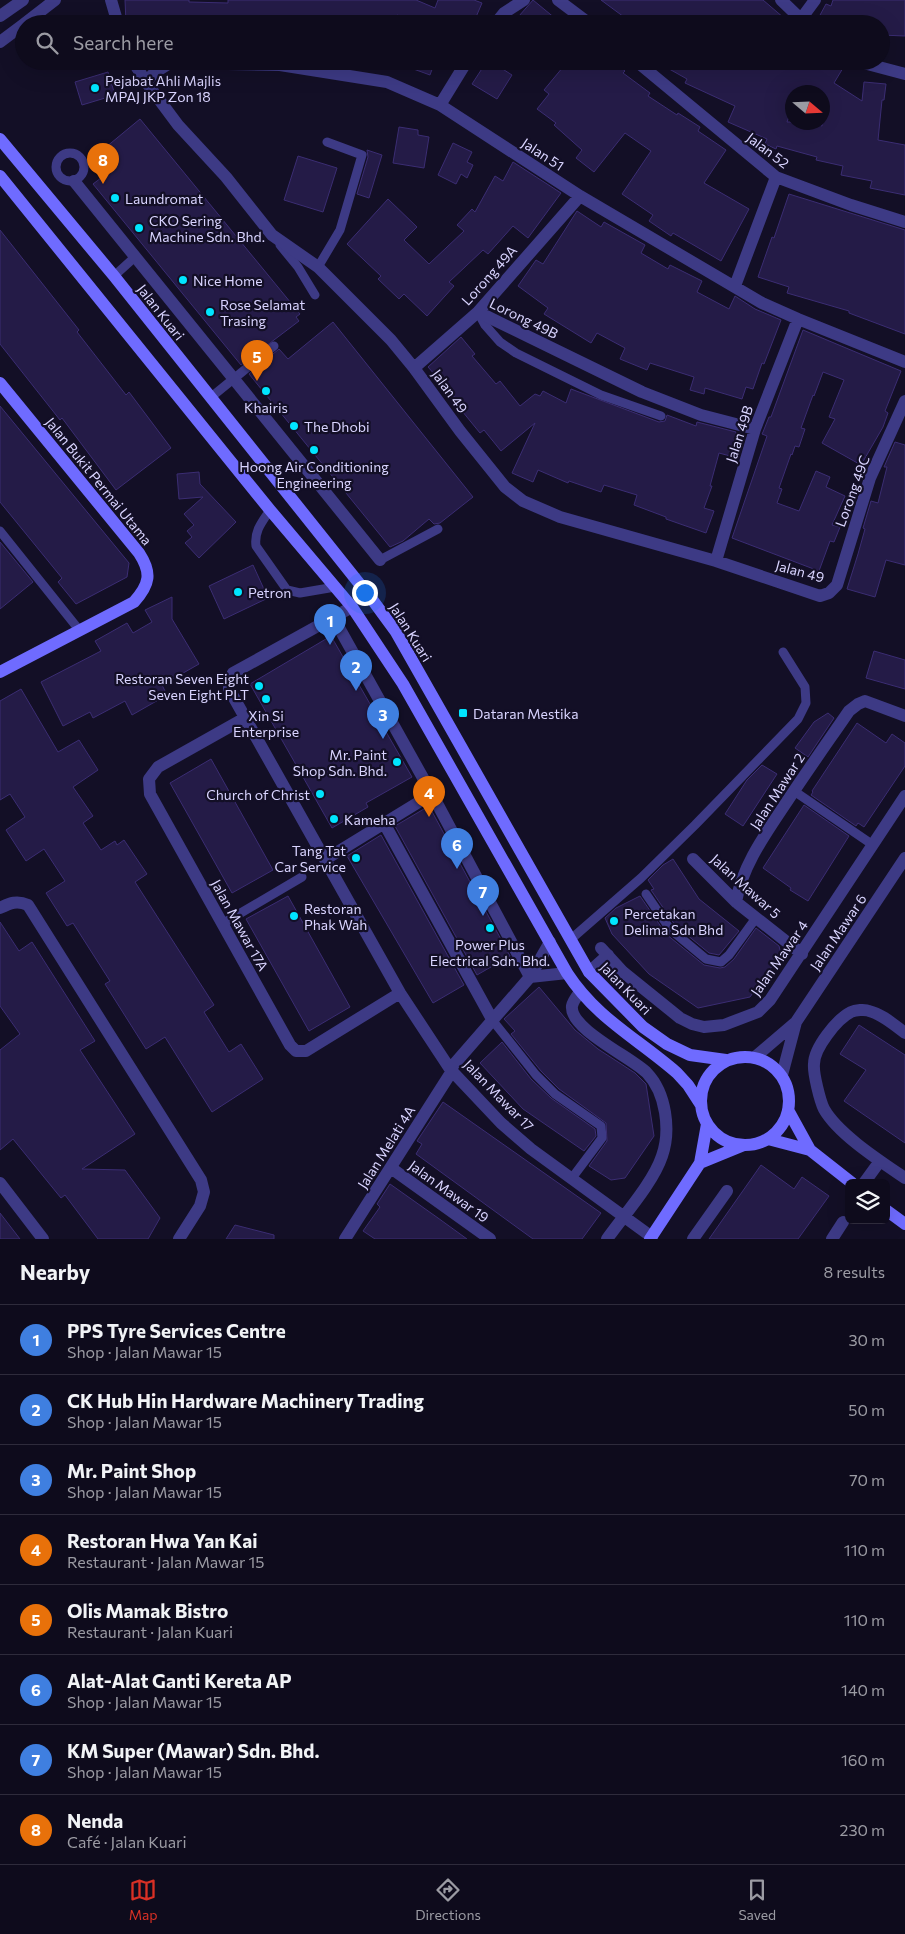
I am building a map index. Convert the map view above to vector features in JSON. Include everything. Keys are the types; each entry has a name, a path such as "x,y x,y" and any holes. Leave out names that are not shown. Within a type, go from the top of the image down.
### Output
{"street":[{"path":"0,16 23,0"},
{"path":"36,15 55,0"},
{"path":"111,0 115,15"},
{"path":"502,15 524,0"},
{"path":"558,0 578,15"},
{"path":"781,0 797,15"},
{"path":"807,15 815,0"},
{"path":"0,42 15,31"},
{"name":"Jalan 49","path":"139,70 178,125 226,177 272,235 318,267 391,340 490,470 505,487 523,501 560,517 716,561 820,596 832,592"},
{"name":"Jalan 51","path":"146,82 159,70"},
{"name":"Jalan 51","path":"311,70 387,82 440,105 580,196 762,302 798,319 905,362"},
{"path":"440,105 461,70"},
{"name":"Jalan 52","path":"647,70 776,178 905,222"},
{"path":"890,70 905,74"},
{"name":"Jalan Kuari","path":"0,138 114,276 396,632 589,972 643,1027 667,1044 690,1055 726,1060"},
{"path":"0,176 270,510 352,607 403,684 567,973 580,992 599,1011 677,1073 688,1085 701,1105 707,1124 717,1135 729,1142 744,1145 756,1144 768,1139 781,1126 788,1110 789,1098 787,1086 782,1075 765,1061 755,1057 740,1056 726,1060 715,1068 706,1079 702,1091 701,1105"},
{"path":"734,286 776,178"},
{"path":"74,181 380,560"},
{"name":"Lorong 49A","path":"414,368 478,312 580,196"},
{"name":"Lorong 49B","path":"478,312 642,392 700,414 755,429"},
{"name":"Jalan 49B","path":"716,561 755,429 798,319"},
{"name":"Jalan Bukit Permai Utama","path":"0,383 139,553 146,565 148,575 146,586 134,602 0,672"},
{"name":"Lorong 49C","path":"832,592 838,582 870,478 905,401"},
{"path":"352,607 233,673 229,681 229,689 400,993 451,1070"},
{"path":"333,616 432,794 530,977 567,973"},
{"name":"Jalan Mawar 2","path":"736,902 744,873 767,831 849,711 865,701 905,716"},
{"name":"Jalan Mawar 17A","path":"245,718 158,767 150,780 150,794 290,1046 296,1051 306,1051 400,993"},
{"path":"326,859 432,794"},
{"name":"Jalan Mawar 4","path":"589,972 604,951 623,972 680,1018 704,1027 724,1025 758,1012 770,1000 802,954 905,796"},
{"path":"384,823 493,1021"},
{"name":"Jalan Mawar 6","path":"755,1057 796,1022 905,858"},
{"name":"Jalan Mawar 5","path":"694,859 736,902 802,954"},
{"path":"0,908 13,902 21,902 28,905 201,1180 204,1192 200,1206 179,1239"},
{"name":"Jalan Mawar 17","path":"550,942 530,977 451,1070 501,1123 531,1149 624,1215 651,1238"},
{"path":"580,992 572,1004 572,1012 577,1020 600,1042 646,1072 658,1087 665,1114 666,1138 662,1156 654,1172 607,1239"},
{"path":"905,1033 887,1019 869,1010 852,1011 837,1022 820,1048 814,1063 823,1107 834,1123 880,1161 905,1178"},
{"name":"Jalan Mawar 6","path":"782,1075 796,1022"},
{"name":"Jalan Melati 4A","path":"346,1239 451,1070"},
{"path":"788,1110 810,1150 847,1179"},
{"path":"651,1238 700,1163 707,1124"},
{"path":"768,1139 810,1150"},
{"path":"700,1163 744,1145"},
{"path":"867,1179 880,1161"},
{"name":"Jalan Mawar 19","path":"391,1168 490,1239"},
{"path":"0,1183 43,1239"},
{"path":"693,1239 727,1191"},
{"path":"890,1213 905,1224"},
{"path":"832,1239 843,1222"}],"lane":[{"path":"318,267 340,230 362,154 327,142"},
{"path":"272,235 298,267 314,295"},
{"path":"114,276 134,257"},
{"name":"Lorong 49B","path":"478,312 485,325 500,342 516,353 601,395 661,416"},
{"path":"210,398 274,346"},
{"path":"270,510 258,528 255,539 256,546 287,590 300,593 335,587"},
{"path":"380,560 438,529"},
{"path":"0,531 80,631"},
{"path":"570,940 641,878 798,719 806,703 805,687 783,652"},
{"path":"794,791 873,845"},
{"path":"222,924 302,877"},
{"path":"646,894 670,929 706,959 721,962 729,955 756,918"},
{"path":"493,1021 536,1075 555,1094 601,1126 602,1138 572,1178"}],"building":[{"path":"125,0 189,0 189,2 228,3 228,0 416,0 435,8 438,0 474,0 482,3 477,15 126,15"},
{"path":"533,0 551,15 520,15"},
{"path":"601,0 763,0 780,15 621,15"},
{"path":"833,0 905,0 905,36 890,35 890,15 820,15 826,4 831,6"},
{"path":"416,70 432,70 430,75"},
{"path":"481,70 504,70 512,75 497,99 472,84"},
{"path":"561,70 624,70 623,73 650,93 648,96 700,127 698,131 726,150 704,183 749,209 721,261 673,233 671,236 649,221 653,215 622,194 651,151 625,133 594,172 576,158 582,150 554,125 556,123 537,109 549,94 544,90"},
{"path":"671,70 842,70 834,83 862,101 864,82 886,84 884,100 882,100 878,140 905,145 905,195 870,188 872,181 841,175 843,166 816,160 817,157 777,146 776,149 765,144 767,139 728,122 735,106 685,83 687,79"},
{"name":"Pejabat Ahli Majlis MPAJ JKP Zon 18","path":"108,72 115,95 82,105 75,82"},
{"path":"140,119 300,314 296,317 299,321 241,365 93,184 101,178 88,162"},
{"path":"399,127 418,130 418,135 429,137 424,168 393,163"},
{"path":"453,143 472,152 467,162 473,165 467,178 461,174 456,184 438,175"},
{"path":"367,150 382,155 369,198 357,194 368,157"},
{"path":"298,156 337,168 323,212 284,200"},
{"path":"513,162 561,193 528,238 513,226 488,254 483,250 449,282 454,286 427,316 404,294 399,299 378,279 381,276 347,244 388,199 417,227 404,240 429,264 464,231 457,225 472,209 475,212 495,176 503,181"},
{"path":"789,194 905,230 905,334 849,313 849,311 787,293 789,287 758,277"},
{"path":"577,211 601,227 604,222 645,245 641,253 668,269 670,265 702,281 697,292 729,309 735,296 755,309 781,320 753,389 746,387 742,399 705,388 704,394 690,390 694,377 650,363 647,370 620,359 625,348 597,333 591,343 544,314 548,308 518,286 536,260 543,264"},
{"path":"0,230 79,330 77,332 126,395 129,392 171,448 116,490 62,418 60,420 0,344"},
{"path":"333,322 473,497 440,523 434,524 429,519 403,541 390,547 249,374 279,349 288,359"},
{"path":"803,330 901,371 885,411 888,413 883,427 861,465 822,443 835,419 829,417 844,380 823,372 813,395 801,428 805,429 799,447 795,446 791,454 779,488 782,489 777,503 799,511 816,471 830,477 826,487 845,496 832,525 840,527 834,542 830,541 819,571 732,538 767,436 762,434 769,417 771,417"},
{"path":"461,337 475,354 472,356 496,384 500,381 520,406 535,394 540,396 543,391 566,403 571,389 659,422 665,421 667,415 696,426 697,422 736,432 730,456 719,453 710,486 712,486 704,508 714,511 706,533 634,505 637,495 604,485 601,492 569,481 568,483 538,470 533,482 512,473 535,423 501,451 484,430 480,433 462,411 465,409 428,367"},
{"path":"0,406 129,563 127,577 76,604 58,582 62,578 0,502"},
{"path":"895,442 905,445 905,565 886,560 875,597 847,589 865,529 863,528 871,501 878,503 887,467 884,467"},
{"path":"199,472 200,484 236,522 199,558 185,543 192,537 187,531 194,525 184,514 203,497 179,499 177,474"},
{"path":"0,542 33,582 0,609"},
{"name":"Petron","path":"253,565 268,598 224,619 209,586"},
{"path":"172,597 172,619 199,664 162,685 167,695 132,715 125,701 93,718 90,712 63,726 41,682 101,651 95,641 127,623 133,633 152,622 145,610"},
{"path":"331,636 412,777 366,803 368,807 332,828 250,684"},
{"path":"874,651 905,660 905,689 866,678"},
{"path":"21,689 58,752 79,740 98,770 73,787 93,816 83,823 101,850 115,841 117,845 124,840 147,874 135,882 214,1005 204,1012 229,1052 241,1044 263,1079 212,1112 165,1037 146,1049 105,984 110,981 73,923 67,926 46,893 65,881 44,849 26,861 6,830 25,817 10,794 0,800 0,701"},
{"path":"828,713 834,718 808,757 795,748 814,722"},
{"path":"857,723 886,743 892,734 905,743 905,766 864,827 858,823 856,826 811,795"},
{"path":"211,759 273,870 232,893 170,783"},
{"path":"762,765 777,774 743,826 725,814 747,780"},
{"path":"804,805 849,836 808,901 790,890 791,888 763,868"},
{"path":"429,806 510,956 477,975 395,826"},
{"path":"381,835 464,985 433,1003 347,856"},
{"path":"673,859 699,899 739,931 719,955 709,953 675,925 651,890 654,889 648,880 663,865"},
{"path":"288,896 350,1007 309,1031 246,919"},
{"path":"640,896 666,934 704,965 725,967 734,959 756,928 779,946 781,954 750,997 698,1008 649,974 612,934 605,918 616,908"},
{"path":"0,922 19,951 32,942 95,1041 80,1050 135,1134 82,1169 125,1170 160,1218 148,1239 98,1239 65,1195 61,1198 13,1139 0,1150 0,1050 20,1034 0,1006"},
{"path":"539,987 575,1030 598,1049 635,1073 646,1084 654,1136 625,1178 611,1180 589,1166 607,1141 606,1123 559,1089 541,1071 511,1034 515,1031 504,1019"},
{"path":"859,1025 905,1055 905,1143 844,1101 866,1070 840,1054"},
{"path":"502,1042 531,1079 551,1098 595,1129 596,1136 584,1151 523,1109 480,1063"},
{"path":"443,1102 601,1213 582,1239 533,1239 416,1154 422,1144 417,1141"},
{"path":"761,1165 794,1189 802,1177 829,1196 798,1239 709,1239"},
{"path":"390,1184 467,1239 375,1239 363,1231 380,1207 377,1204"},
{"path":"0,1213 20,1239 0,1239"},
{"path":"235,1225 274,1235 274,1239 226,1239"}],"place":[{"name":"Pejabat Ahli Majlis MPAJ JKP Zon 18","path":"95,88"},
{"name":"Nenda","path":"103,184"},
{"name":"Laundromat","path":"115,198"},
{"name":"CKO Sering Machine Sdn. Bhd.","path":"139,228"},
{"name":"Nice Home","path":"183,280"},
{"name":"Rose Selamat Trasing","path":"210,312"},
{"name":"Olis Mamak Bistro","path":"257,381"},
{"name":"Khairis","path":"266,391"},
{"name":"The Dhobi","path":"294,426"},
{"name":"Hoong Air Conditioning Engineering","path":"314,450"},
{"name":"Petron","path":"238,592"},
{"name":"PPS Tyre Services Centre","path":"330,645"},
{"name":"Restoran Seven Eight Seven Eight PLT","path":"259,686"},
{"name":"CK Hub Hin Hardware Machinery Trading","path":"356,691"},
{"name":"Xin Si Enterprise","path":"266,699"},
{"name":"Dataran Mestika","path":"463,713"},
{"name":"Mr. Paint Shop","path":"383,739"},
{"name":"Mr. Paint Shop Sdn. Bhd.","path":"397,762"},
{"name":"Church of Christ","path":"320,794"},
{"name":"Restoran Hwa Yan Kai","path":"429,817"},
{"name":"Kameha","path":"334,819"},
{"name":"Tang Tat Car Service","path":"356,858"},
{"name":"Alat-Alat Ganti Kereta AP","path":"457,869"},
{"name":"Restoran Phak Wah","path":"294,916"},
{"name":"KM Super (Mawar) Sdn. Bhd.","path":"483,916"},
{"name":"Percetakan Delima Sdn Bhd","path":"614,921"},
{"name":"Power Plus Electrical Sdn. Bhd.","path":"490,928"}]}
